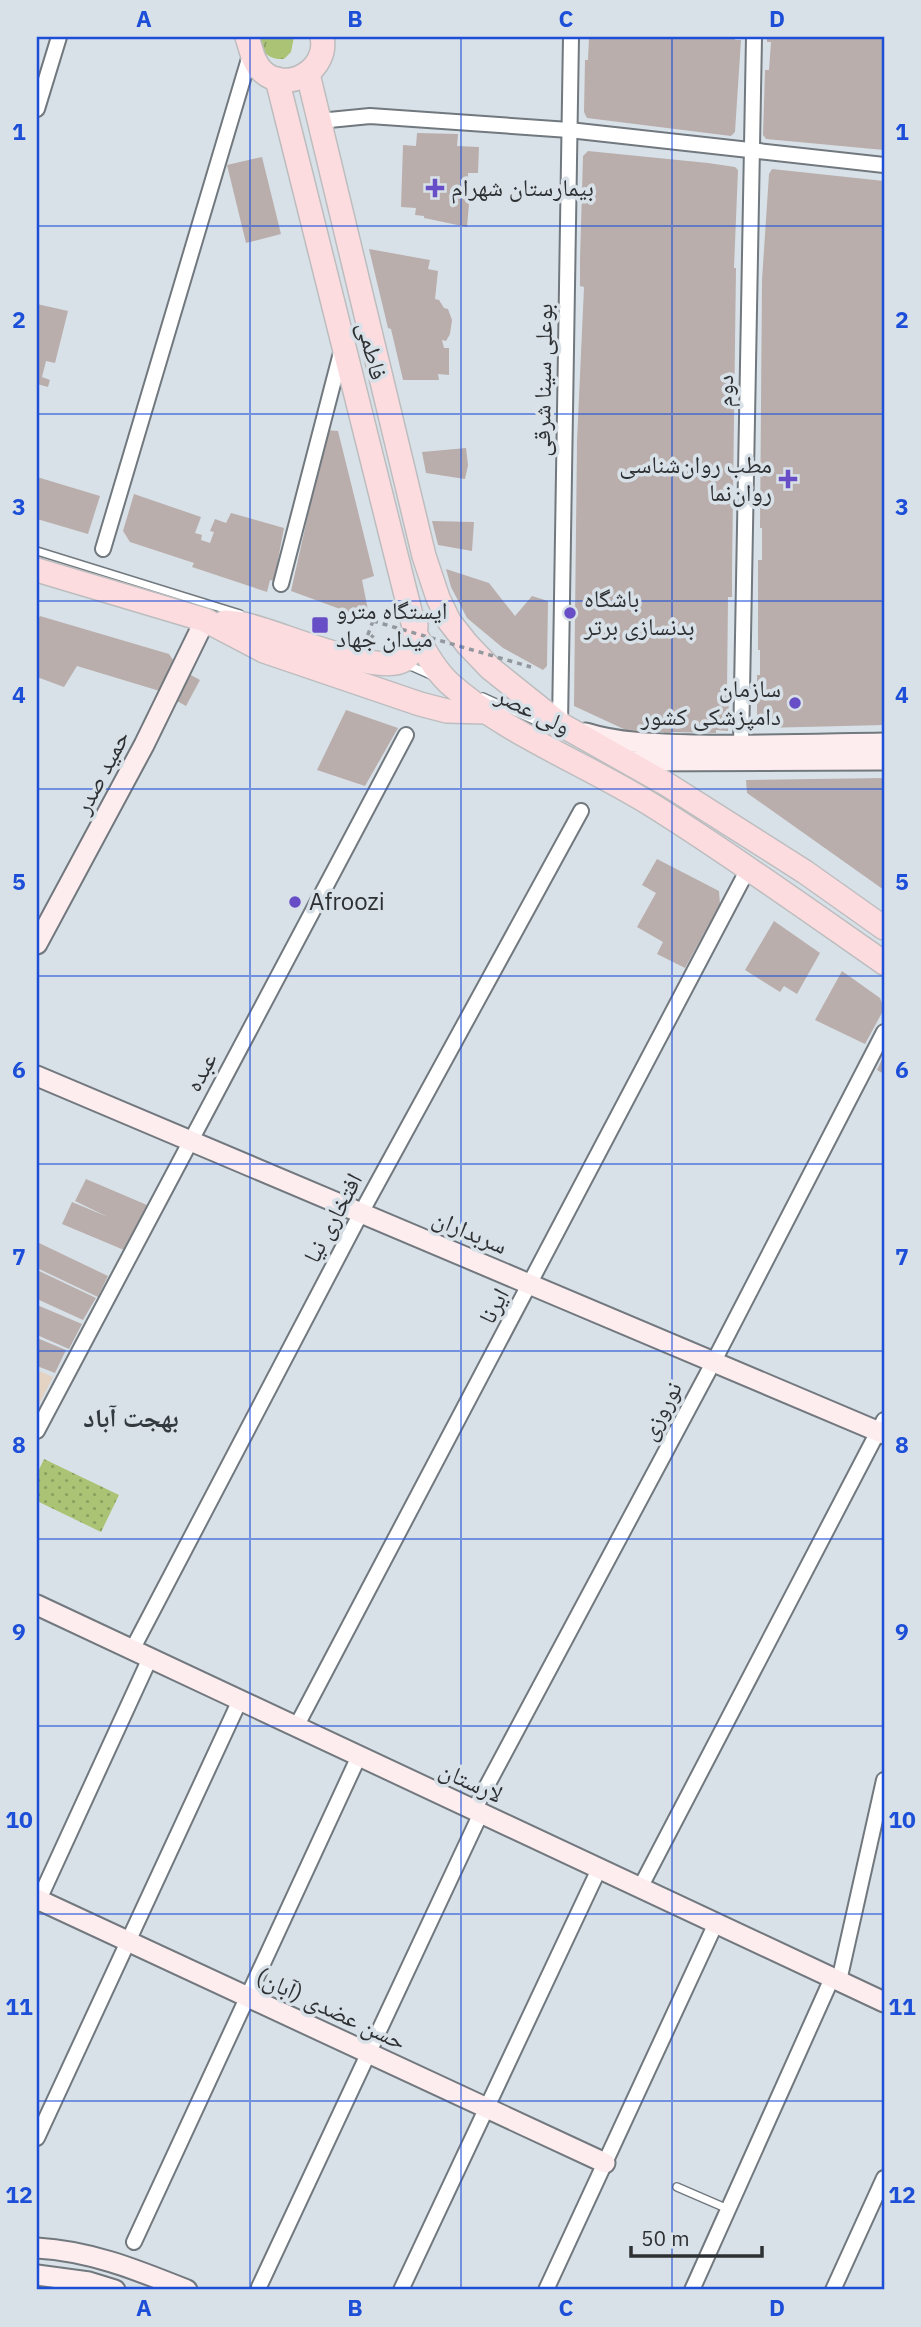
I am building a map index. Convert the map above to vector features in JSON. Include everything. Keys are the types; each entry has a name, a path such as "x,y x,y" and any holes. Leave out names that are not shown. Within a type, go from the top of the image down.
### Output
{"main road":[{"path":"249,44 256,63 263,72 277,79 292,79 308,74 316,65 321,55 322,37"},
{"name":"فاطمی","path":"308,74 424,556"},
{"name":"فاطمی","path":"277,79 416,634 428,657 449,683 487,712"},
{"path":"289,128 319,121"},
{"path":"205,620 246,625 364,662 402,662 412,651 416,634 424,556"},
{"name":"ولی عصر","path":"424,556 449,621 490,667 748,869 884,963"},
{"name":"ولی عصر","path":"37,570 205,620 264,650 420,704 447,711 487,712 520,733 616,767 683,795 805,872 884,928"}],"street":[{"path":"37,109 59,37"},
{"name":"بوعلی سینا شرقی","path":"560,724 571,37"},
{"name":"دوم","path":"741,746 754,37"},
{"path":"103,549 249,44"},
{"path":"319,121 370,116 569,130 884,164"},
{"path":"281,584 343,345"},
{"name":"حمید صدر","path":"37,944 144,745 205,620"},
{"path":"560,724 597,737 650,744 741,746 884,743"},
{"name":"عبده","path":"37,1431 406,734"},
{"path":"616,767 677,762 884,760"},
{"path":"677,762 670,769 669,777 683,795"},
{"name":"افتخاری نیا","path":"37,1901 141,1654 361,1213 581,811"},
{"name":"ايرنا","path":"296,1727 748,869"},
{"name":"نوروزی","path":"259,2287 478,1812 884,1032"},
{"name":"سربداران","path":"37,1076 714,1362 882,1428"},
{"path":"640,1888 882,1428"},
{"name":"لارستان","path":"37,1605 884,2002"},
{"path":"37,2138 240,1700"},
{"path":"134,2242 359,1756"},
{"path":"692,2290 835,1979 884,1780"},
{"path":"401,2290 599,1869"},
{"name":"حسن عضدی (آبان)","path":"37,1901 605,2163"},
{"path":"546,2290 716,1923"},
{"path":"833,2290 884,2178"},
{"path":"37,2248 99,2257 187,2290"},
{"path":"37,2275 89,2282 115,2290"}],"lane":[{"path":"37,551 284,627"},
{"path":"361,650 402,662 556,730 781,867"},
{"path":"827,899 884,938"},
{"path":"677,2187 728,2210"}],"path":[{"path":"375,633 371,638 367,637 373,621 530,669"}],"shaded area":[{"path":"37,1370 53,1377 37,1408"}],"green space":[{"path":"257,37 294,37 291,52 284,59 269,56"},
{"path":"44,1459 119,1495 101,1532 37,1501 37,1474"}],"building":[{"path":"589,37 736,37 735,40 741,40 735,132 731,136 587,118 584,112 585,60 588,60"},
{"path":"767,37 884,37 884,150 766,139 763,135 765,70 769,70 771,42 767,42"},
{"name":"بيمارستان شهرام","path":"417,133 458,134 457,146 479,147 478,173 468,173 467,227 424,218 415,215 416,208 401,207 403,145 416,146"},
{"path":"588,151 708,163 735,167 738,170 734,268 732,597 728,597 728,731 672,732 666,735 663,732 628,731 574,706 577,441 584,287 580,286 580,260 583,156"},
{"path":"262,157 281,234 246,243 227,165"},
{"path":"772,169 884,181 884,725 762,728 757,724 757,675 760,675 758,560 762,560 762,280 769,174"},
{"path":"369,249 430,260 428,269 438,271 435,299 448,309 452,320 450,334 446,341 442,340 444,348 449,348 449,375 438,374 439,380 403,380"},
{"path":"37,304 68,311 55,363 46,361 42,377 50,380 48,387 37,384"},
{"path":"327,430 338,431 374,576 362,580 370,620 291,591"},
{"path":"466,448 468,465 465,479 426,473 422,452"},
{"path":"37,477 100,496 88,534 37,519"},
{"path":"134,494 201,517 195,533 202,535 201,540 210,543 214,532 210,531 215,519 226,523 231,513 284,528 274,581 270,580 267,592 192,567 194,563 130,542 123,531"},
{"path":"432,521 474,522 472,551 438,545"},
{"path":"446,569 489,583 515,616 532,596 548,601 547,666 543,670 503,648 467,618 451,587"},
{"path":"40,616 169,654 173,660 163,692 77,666 64,687 37,677 37,621"},
{"path":"189,674 200,680 186,706 175,700"},
{"path":"346,710 398,728 365,786 317,770"},
{"path":"884,778 884,890 747,793 746,780"},
{"path":"657,859 719,891 720,904 685,968 657,954 663,942 637,927 656,893 642,885"},
{"path":"774,921 820,953 797,994 784,986 780,992 745,970"},
{"path":"842,971 880,998 884,1009 865,1044 815,1020"},
{"path":"884,1055 884,1074 877,1070"},
{"path":"86,1179 147,1205 124,1250 62,1224 72,1202 108,1217 75,1201"},
{"path":"37,1242 108,1276 98,1297 37,1268"},
{"path":"37,1270 96,1298 83,1320 37,1299"},
{"path":"37,1305 82,1324 69,1349 37,1335"},
{"path":"37,1338 66,1350 55,1373 37,1366"}],"place":[{"name":"بيمارستان شهرام","path":"435,188"},
{"name":"مطب روان‌شناسی روان‌نما","path":"788,479"},
{"name":"باشگاه بدنسازی برتر","path":"570,613"},
{"name":"ایستگاه مترو میدان جهاد","path":"320,625"},
{"name":"سازمان دامپزشکی کشور","path":"795,703"},
{"name":"Afroozi","path":"295,902"}],"district":[{"name":"بهجت آباد","path":"131,1418"}]}
